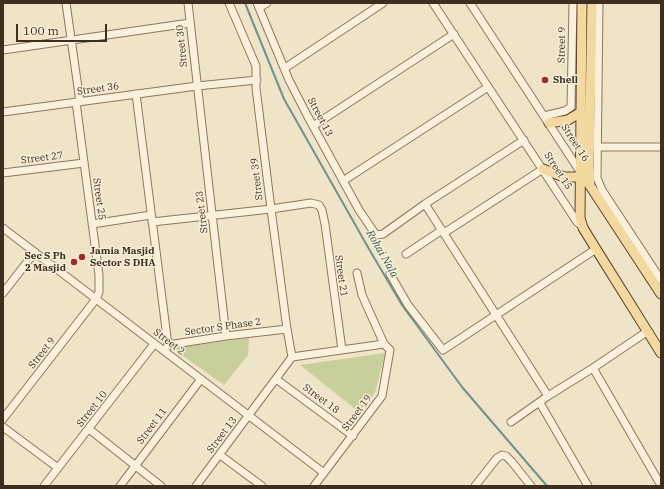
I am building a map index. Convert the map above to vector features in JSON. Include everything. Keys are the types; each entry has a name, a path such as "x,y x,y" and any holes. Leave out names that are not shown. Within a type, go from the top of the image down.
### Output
{"main road":[{"path":"582,3 578,106 583,179 579,212 583,228"},
{"path":"583,179 589,167 592,3"},
{"path":"547,120 568,120 578,106"},
{"path":"583,179 589,167"},
{"path":"543,169 564,177 583,179"},
{"name":"Street 16","path":"583,179 606,203 661,294"},
{"name":"Street 15","path":"583,228 661,353"}],"street":[{"name":"Street 25","path":"66,3 72,40 84,164 99,275 99,292 96,299"},
{"name":"Street 30","path":"188,3 197,86"},
{"name":"Street 39","path":"229,3 256,66 256,88 287,329 292,357"},
{"path":"258,6 267,3"},
{"path":"285,68 383,3"},
{"name":"Street 15","path":"433,3 583,228"},
{"name":"Street 16","path":"470,3 547,120 583,179"},
{"name":"Street 9","path":"573,3 578,106"},
{"path":"599,3 597,178 606,203 661,280"},
{"name":"Street 13","path":"258,6 285,68 313,126 343,181 376,235 383,234 425,204"},
{"path":"3,50 190,23"},
{"path":"313,126 454,34"},
{"name":"Street 36","path":"3,112 197,86 257,80"},
{"name":"Street 23","path":"197,86 226,336"},
{"path":"343,181 488,87"},
{"path":"136,94 152,219 166,348"},
{"path":"524,140 425,204 548,396"},
{"path":"597,146 661,147"},
{"name":"Street 27","path":"3,173 84,164"},
{"path":"406,254 543,169"},
{"name":"Street 21","path":"271,209 311,203 319,205 322,210 342,350"},
{"path":"92,224 212,216 271,209"},
{"name":"Street 2","path":"3,228 154,344 166,348 201,379 324,473"},
{"path":"390,274 408,305 443,350 596,249"},
{"path":"3,293 35,252"},
{"path":"292,357 384,344 362,295 357,273"},
{"name":"Street 9","path":"3,419 96,299"},
{"name":"Sector S Phase 2","path":"166,348 226,336 287,329"},
{"path":"511,422 648,331"},
{"name":"Street 10","path":"44,486 154,344"},
{"name":"Street 19","path":"314,486 382,396 390,350 384,344"},
{"name":"Street 13","path":"197,486 292,357"},
{"path":"593,368 659,482"},
{"name":"Street 11","path":"120,486 201,379"},
{"name":"Street 18","path":"276,379 353,436"},
{"path":"540,403 588,486"},
{"path":"3,427 58,468"},
{"path":"89,429 161,486"},
{"path":"220,455 262,486"},
{"path":"475,486 497,458 502,455 506,456 531,486"}],"green space":[{"path":"249,338 248,355 224,385 172,348"},
{"path":"385,353 375,393 359,412 300,365"}],"waterway":[{"name":"Rohai Nala","path":"245,3 284,99 402,305 462,387 547,486"}],"place":[{"name":"Shell","path":"545,80"},
{"name":"Jamia Masjid Sector S DHA","path":"82,257"},
{"name":"Sec S Ph 2 Masjid","path":"74,262"}]}
